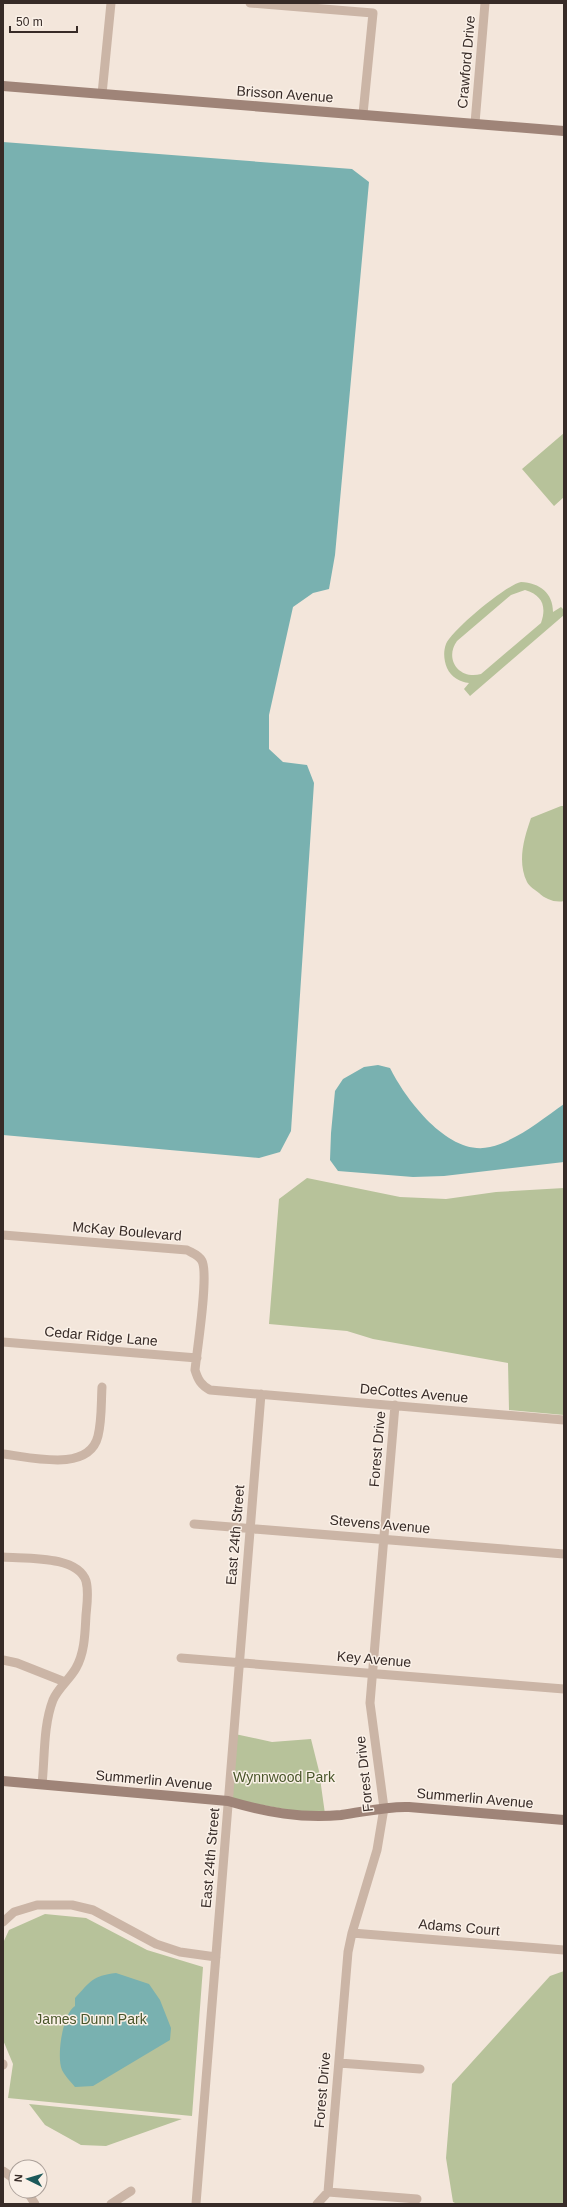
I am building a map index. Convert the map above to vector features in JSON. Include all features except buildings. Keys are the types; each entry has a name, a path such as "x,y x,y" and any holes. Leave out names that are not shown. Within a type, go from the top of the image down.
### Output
{"street":[{"path":"102,94 111,3"},
{"path":"250,3 372,13 363,114"},
{"name":"Crawford Drive","path":"475,123 485,3"},
{"name":"Brisson Avenue","path":"3,86 564,131"},
{"name":"McKay Boulevard","path":"3,1235 187,1250 195,1254 202,1260 204,1279 195,1370 197,1378 203,1386 219,1392 261,1394"},
{"name":"Cedar Ridge Lane","path":"3,1342 196,1358"},
{"path":"3,1454 65,1460 84,1456 91,1450 99,1435 102,1387"},
{"name":"DeCottes Avenue","path":"261,1394 564,1420"},
{"name":"East 24th Street","path":"196,2204 238,1663 261,1394"},
{"name":"Forest Drive","path":"328,2192 348,1952 352,1933 377,1850 384,1808 370,1703 382,1538 395,1405"},
{"name":"Stevens Avenue","path":"194,1524 382,1538 564,1554"},
{"path":"3,1557 60,1562 70,1565 80,1571 85,1580 88,1591 85,1635 82,1651 76,1668 54,1699 48,1719 42,1784"},
{"name":"Key Avenue","path":"181,1658 564,1689"},
{"path":"3,1660 17,1663 65,1682"},
{"name":"Summerlin Avenue","path":"3,1781 228,1801 276,1813 317,1816 384,1808 409,1807 564,1820"},
{"path":"3,1922 14,1912 37,1905 72,1905 93,1910 156,1944 180,1952 216,1957"},
{"name":"Adams Court","path":"352,1933 564,1950"},
{"path":"339,2063 420,2069"},
{"path":"111,2204 131,2191"},
{"path":"317,2204 328,2192 417,2199"}],"green space":[{"path":"564,433 564,497 554,506 522,469"},
{"path":"521,582 534,584 544,590 551,599 553,612 561,607 564,610 564,615 470,696 464,689 469,683 462,682 456,678 447,668 444,656 446,644 450,637 468,619 492,599","holes":["525,590 531,592 542,602 543,617 541,623 481,674 473,675 460,671 453,661 452,655 453,648 457,641 511,595"]},
{"path":"564,806 564,901 557,901 544,897 532,888 524,874 522,858 524,842 531,818"},
{"path":"307,1178 400,1197 446,1199 496,1192 564,1188 564,1415 509,1410 508,1363 373,1339 347,1331 269,1324 279,1199"},
{"name":"Wynnwood Park","path":"235,1734 272,1742 311,1739 319,1771 325,1814 317,1815 230,1799"},
{"name":"James Dunn Park","path":"45,1914 86,1918 147,1950 203,1967 192,2116 8,2098 13,2064 3,2040 3,1943 9,1930"},
{"path":"564,1971 564,2204 457,2204 453,2202 446,2158 452,2084 550,1976"},
{"path":"29,2104 182,2119 106,2146 81,2145 45,2125"}],"water":[{"path":"3,142 352,169 369,182 335,555 329,589 313,593 293,607 269,715 269,749 283,762 307,765 314,783 291,1131 280,1152 259,1158 3,1135"},
{"path":"378,1065 390,1068 397,1081 418,1110 445,1135 459,1143 475,1148 490,1147 510,1140 529,1129 564,1104 564,1162 444,1176 413,1177 338,1171 330,1160 335,1091 343,1079 364,1067"},
{"path":"116,1973 149,1984 160,2000 171,2028 170,2040 93,2086 75,2087 66,2077 60,2064 60,2045 67,2017 75,2006 75,1998 92,1980 108,1974"}]}
